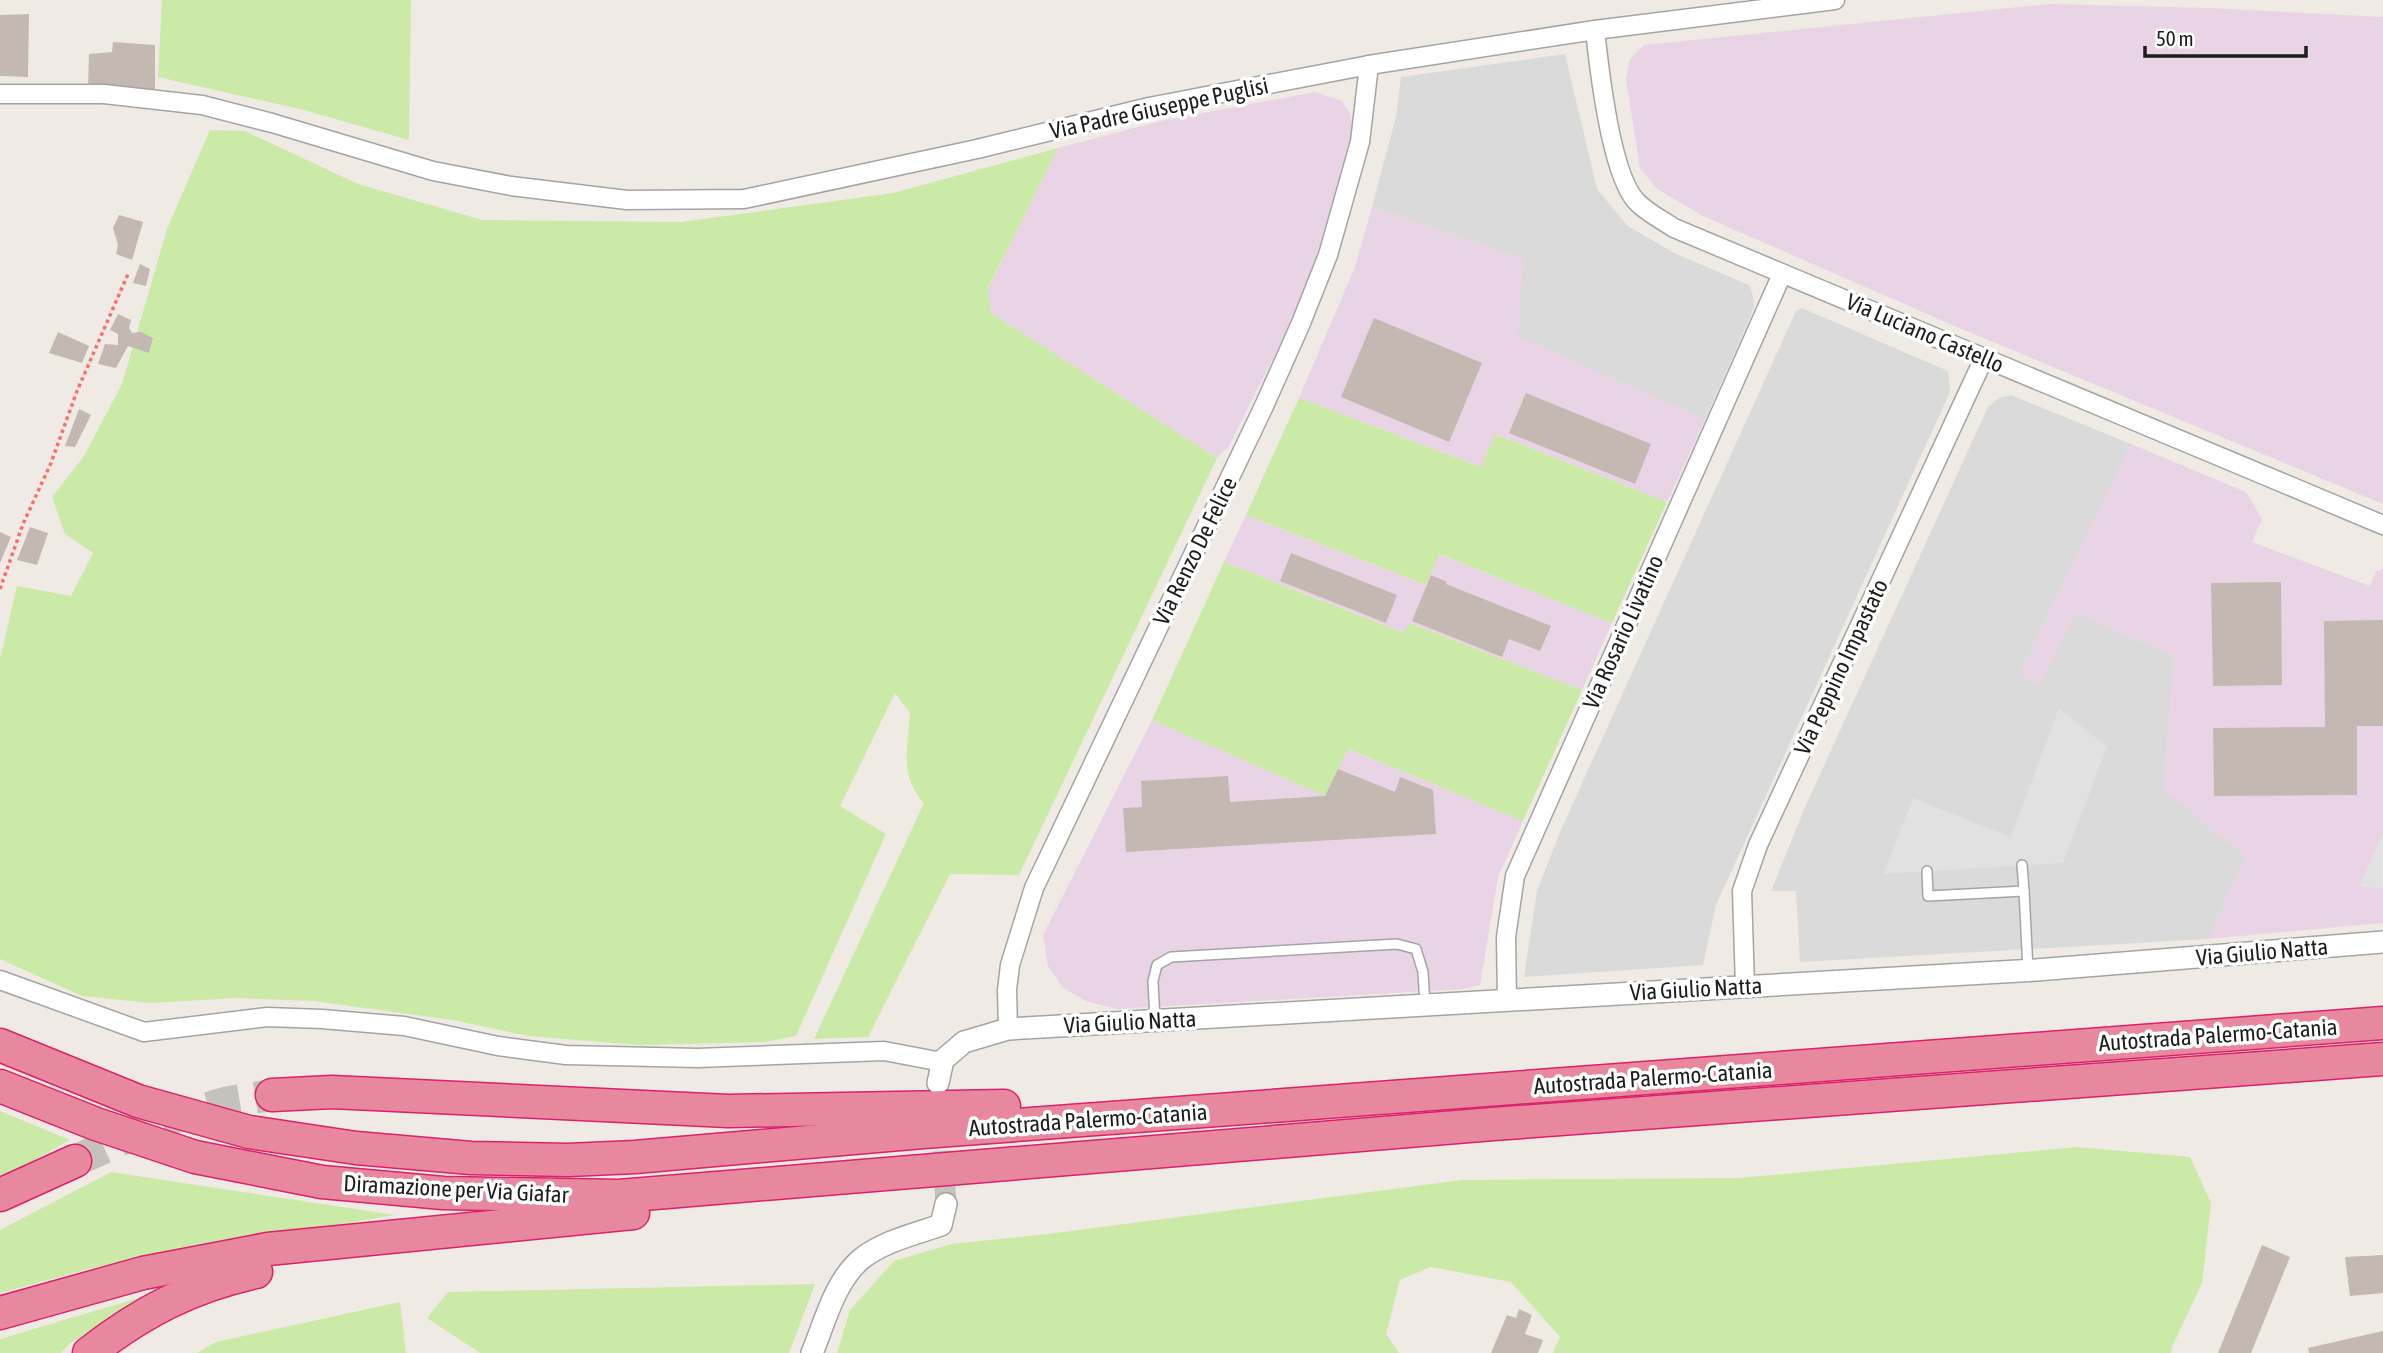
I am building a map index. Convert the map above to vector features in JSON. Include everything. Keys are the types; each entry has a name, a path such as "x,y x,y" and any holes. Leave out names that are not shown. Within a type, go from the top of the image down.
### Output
{"highway":[{"name":"Autostrada Palermo-Catania","path":"923,1132 2383,1023"},
{"name":"Diramazione per Via Giafar","path":"0,1045 138,1101 249,1132 356,1148 471,1158 568,1160 635,1157 923,1132"},
{"name":"Autostrada Palermo-Catania","path":"925,1169 1493,1124 2383,1059"},
{"name":"Diramazione per Via Giafar","path":"0,1086 96,1124 195,1157 322,1182 443,1193 619,1196 925,1169"},
{"path":"272,1095 332,1092 728,1111 1003,1106 1105,1099 1268,1106"},
{"path":"0,1313 143,1273 268,1249 1493,1124"},
{"path":"0,1195 75,1161"},
{"path":"89,1353 131,1321 219,1280 437,1233"}],"street":[{"name":"Via Padre Giuseppe Puglisi","path":"0,94 104,94 202,105 433,171 511,186 627,200 744,199 977,149 1149,107 1369,65 1595,30 1835,0"},
{"name":"Via Luciano Castello","path":"1595,30 1600,80 1618,166 1636,202 1674,228 2383,525"},
{"name":"Via Renzo De Felice","path":"1009,1029 1007,990 1010,965 1034,887 1264,406 1328,255 1360,142 1369,65"},
{"name":"Via Rosario Livatino","path":"1507,1000 1506,937 1515,876 1782,274"},
{"name":"Via Peppino Impastato","path":"1745,986 1742,891 1758,845 1984,358"},
{"name":"Via Giulio Natta","path":"940,1073 964,1042 1009,1029 2028,971 2383,942"},
{"path":"0,980 144,1032 267,1017 322,1019 404,1026 498,1046 566,1055 698,1058 884,1051 940,1073"},
{"path":"812,1353 840,1284 860,1260 885,1245 941,1224 946,1204"}],"lane":[{"path":"2022,865 2028,971"},
{"path":"1927,871 1928,896 2024,891"},
{"path":"1156,1021 1153,981 1157,965 1171,957 1397,944 1416,950 1423,972 1425,1005"}],"path":[{"path":"0,589 23,524 51,463 77,391 128,274"}],"shaded area":[{"path":"2049,4 2210,8 2383,17 2383,504 1957,327 1703,216 1657,189 1640,168 1626,79 1630,59 1644,45"},
{"path":"1565,54 1597,189 1628,226 1674,253 1749,285 1754,307 1705,420 1517,336 1523,259 1372,207 1396,117 1401,77"},
{"path":"1315,92 1342,101 1350,113 1353,128 1348,149 1321,243 1295,314 1229,446 1217,458 991,313 988,289 1058,148 1161,121"},
{"path":"1372,207 1523,259 1518,336 1705,420 1667,502 1496,434 1482,467 1299,398 1355,267"},
{"path":"1802,308 1948,371 1950,392 1716,905 1703,965 1524,977 1537,891 1560,832 1796,311"},
{"path":"2011,395 2131,444 2021,672 2039,686 2075,612 2174,656 2164,789 2246,857 2208,939 1800,962 1796,891 1771,891 1806,805 1988,407 1999,398"},
{"path":"2131,444 2246,492 2262,519 2252,542 2370,586 2376,571 2383,569 2383,833 2360,886 2383,888 2383,923 2208,939 2246,857 2164,790 2174,656 2075,612 2039,686 2021,672"},
{"path":"1246,515 1425,585 1438,554 1612,623 1582,690 1410,623 1405,633 1224,562"},
{"path":"2059,708 2107,747 2063,863 1883,874 1913,798 2011,837"},
{"path":"1152,720 1325,796 1347,749 1523,821 1498,877 1480,985 1462,989 1117,1009 1088,1002 1063,988 1048,966 1043,935"},
{"path":"2383,833 2383,888 2360,886"}],"green space":[{"path":"162,0 411,0 409,140 304,110 158,77"},
{"path":"210,130 245,131 358,184 482,220 681,222 893,193 1058,148 988,288 991,313 1217,458 1019,875 950,874 868,1037 814,1039 924,803 916,793 908,772 910,713 895,693 840,806 886,834 796,1036 765,1042 638,1045 528,1036 453,1020 313,1001 236,998 151,1003 82,996 0,959 0,659 17,586 71,596 93,553 65,534 52,497 84,456 122,384 167,229"},
{"path":"1299,398 1481,467 1495,434 1667,502 1612,623 1439,554 1426,585 1246,515"},
{"path":"1224,562 1404,633 1410,623 1582,690 1523,821 1348,749 1325,796 1152,720"},
{"path":"0,1111 70,1140 0,1180"},
{"path":"2077,1147 2190,1157 2211,1203 2202,1283 2171,1353 1553,1353 1560,1337 1511,1282 1431,1267 1400,1280 1386,1334 1399,1353 837,1353 850,1310 894,1261 951,1244 1048,1234 1462,1180 1740,1178"},
{"path":"111,1172 395,1215 92,1268 0,1293 0,1230"},
{"path":"815,1284 789,1353 480,1353 427,1318 448,1292"},
{"path":"152,1294 70,1343 61,1353 0,1353 0,1339"},
{"path":"400,1302 406,1353 197,1353 216,1342"}],"building":[{"path":"29,14 28,77 0,76 0,15"},
{"path":"113,42 155,45 155,89 88,88 89,54 112,52"},
{"path":"119,215 143,222 132,260 116,254 118,245 113,228"},
{"path":"140,264 150,269 146,286 133,283"},
{"path":"118,314 131,320 129,328 132,333 141,332 153,338 149,353 128,346 116,368 98,364 105,344 118,345 118,334 110,330"},
{"path":"1374,318 1482,363 1449,442 1341,397"},
{"path":"58,332 89,346 82,363 49,353"},
{"path":"1526,393 1651,444 1635,484 1509,433"},
{"path":"79,409 91,415 75,447 65,446"},
{"path":"30,527 48,533 37,565 17,560"},
{"path":"0,532 11,537 0,563"},
{"path":"1291,553 1397,595 1386,623 1280,581"},
{"path":"1431,575 1447,582 1446,584 1551,626 1540,651 1509,639 1502,657 1412,621"},
{"path":"2281,582 2282,685 2213,686 2211,583"},
{"path":"2383,620 2383,726 2357,726 2357,795 2214,796 2213,728 2325,727 2324,621"},
{"path":"1338,769 1395,792 1400,777 1433,790 1436,834 1126,852 1123,808 1142,807 1141,781 1228,776 1230,802 1325,796"},
{"path":"2262,1245 2290,1257 2251,1353 2218,1353"},
{"path":"2383,1255 2383,1293 2350,1296 2345,1257"},
{"path":"1519,1309 1532,1315 1525,1334 1543,1340 1538,1353 1491,1353 1507,1315 1516,1318"},
{"path":"2383,1331 2383,1353 2309,1353 2308,1348"}],"tunnel":[{"path":"75,1161 162,1121 229,1102 272,1095"},
{"path":"941,1120 946,1204"}]}
